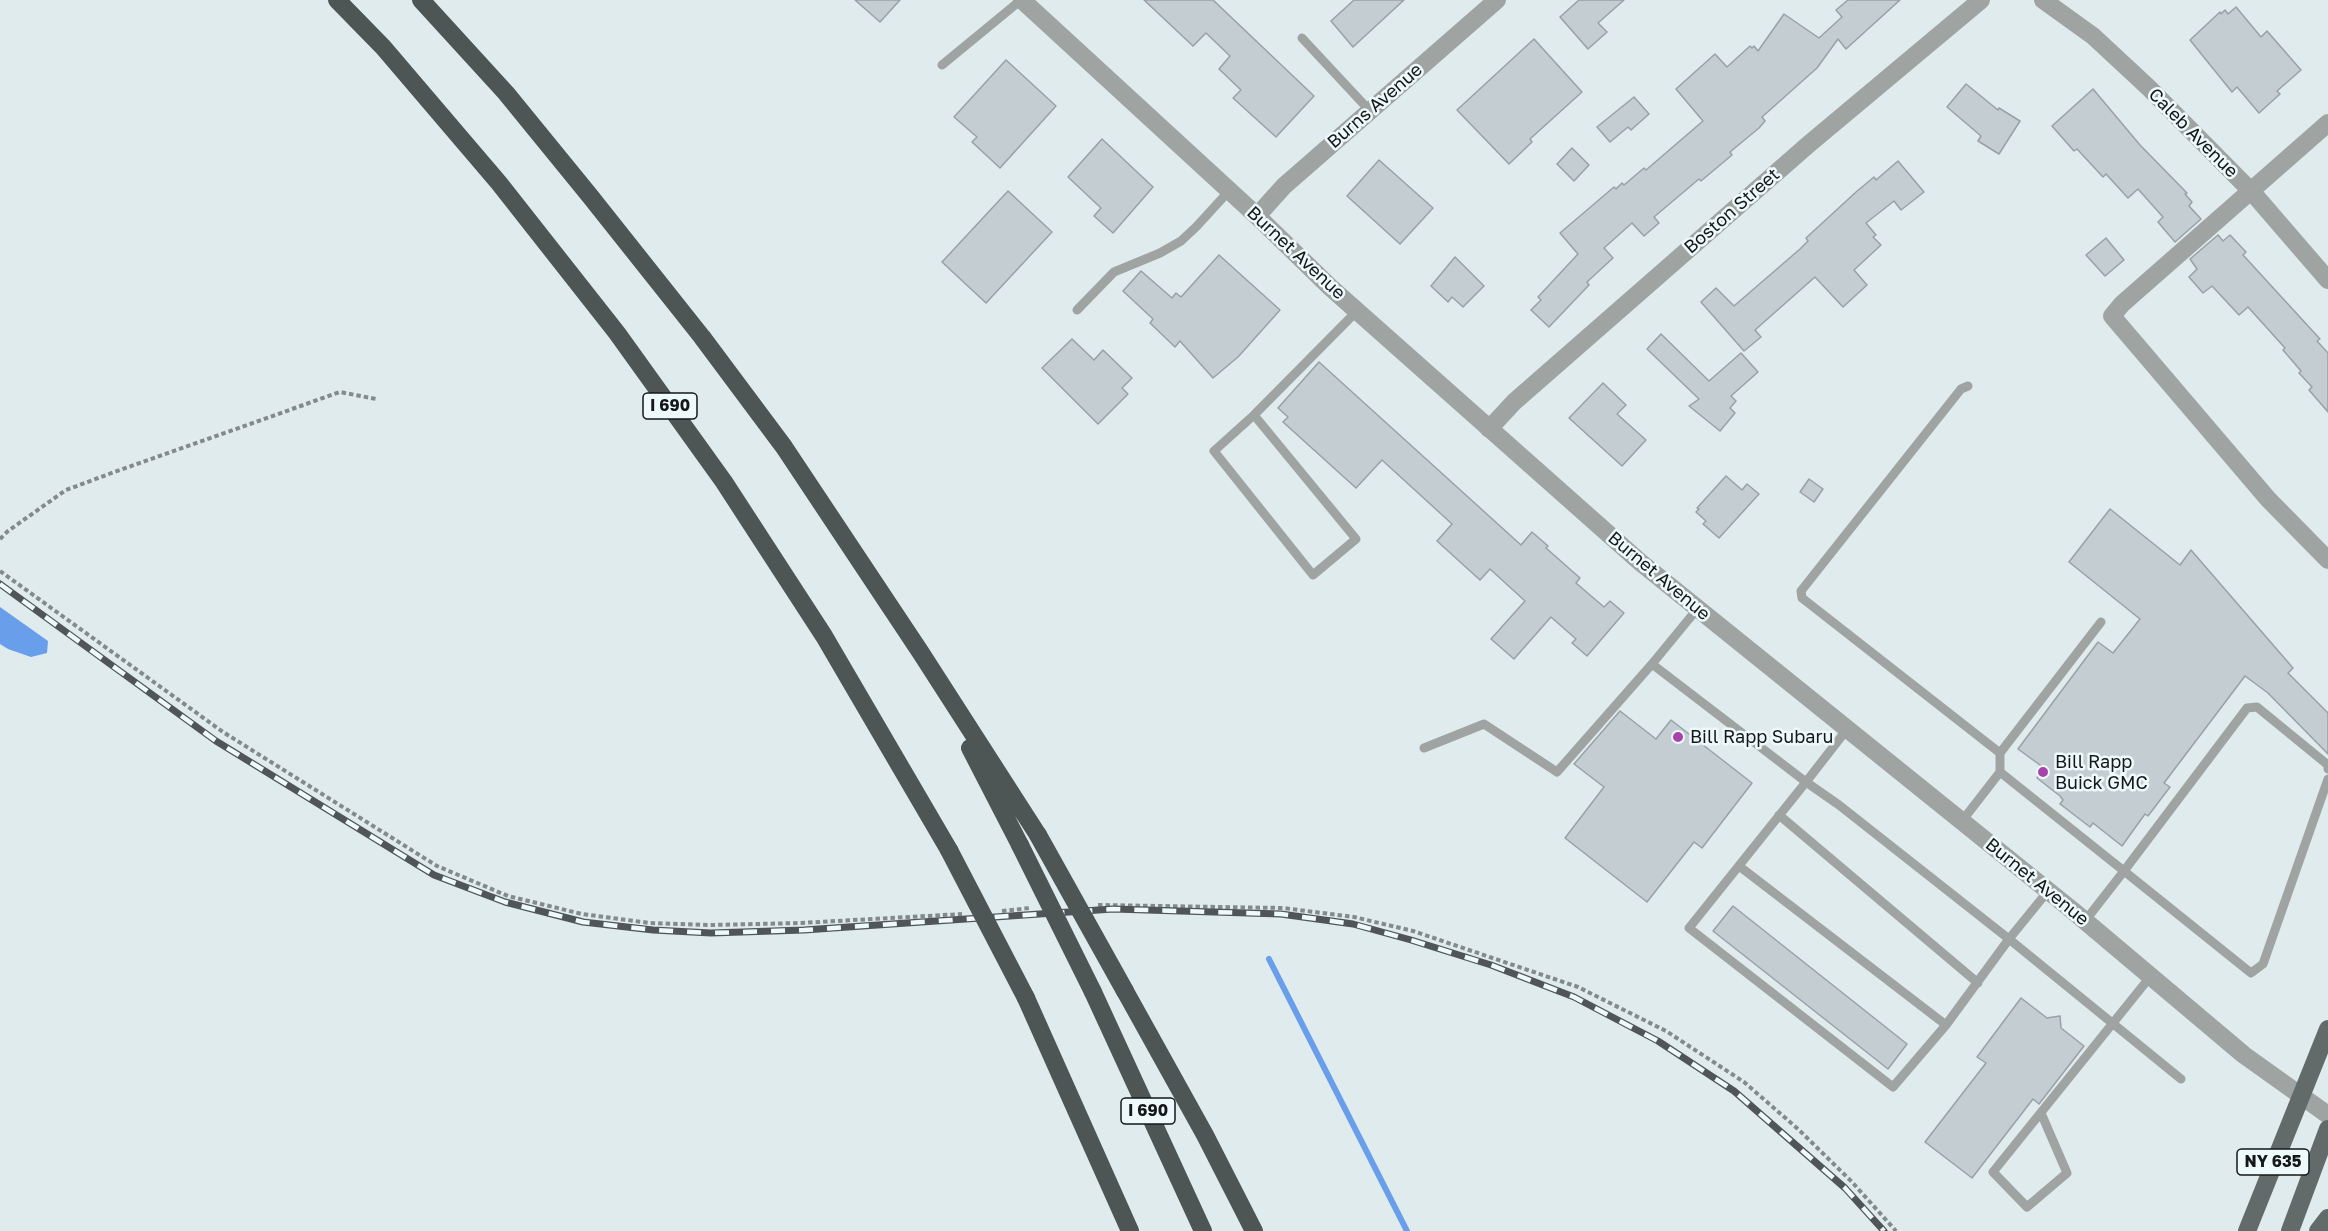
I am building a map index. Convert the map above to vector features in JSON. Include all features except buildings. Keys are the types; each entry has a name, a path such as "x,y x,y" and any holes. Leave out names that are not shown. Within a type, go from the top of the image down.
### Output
{"highway":[{"name":"I 690","path":"337,0 383,47 499,183 617,333 724,482 824,636 949,850 1026,998 1130,1231"},
{"name":"I 690","path":"421,0 506,93 702,337 784,447 921,653 1093,992 1203,1231"},
{"path":"921,653 1038,835 1205,1135 1254,1231"}],"main road":[{"name":"NY 635","path":"2247,1231 2328,1029"},
{"name":"NY 635","path":"2290,1231 2328,1129"},
{"path":"2318,1231 2328,1218"}],"street":[{"name":"Burnet Avenue","path":"1021,0 1357,311 1640,562 2085,921 2244,1055 2328,1115"},
{"name":"Burns Avenue","path":"1257,216 1284,186 1497,0"},
{"name":"Boston Street","path":"1489,429 1514,402 1800,152 1982,0"},
{"name":"Caleb Avenue","path":"2043,0 2093,36 2149,88 2252,192 2328,280"},
{"path":"2328,123 2122,304 2112,316 2268,498 2328,560"}],"lane":[{"path":"942,65 1021,0"},
{"path":"1302,38 1370,111"},
{"path":"1077,310 1114,272 1160,253 1181,241 1230,191"},
{"path":"1254,415 1356,539 1313,575 1214,452 1357,311"},
{"path":"1968,387 1961,389 1801,591 1802,598 2000,753"},
{"path":"1424,748 1484,724 1557,772 1698,608"},
{"path":"1962,821 2000,772 2000,753 2101,622"},
{"path":"1652,664 1839,805 2181,1079"},
{"path":"2085,921 2247,708 2257,707 2328,765 2328,769"},
{"path":"1848,728 1689,928 1893,1087 1946,1025 2009,939 2048,891"},
{"path":"2000,772 2251,973 2263,964 2328,779"},
{"path":"1779,815 1978,983"},
{"path":"1739,866 1946,1025"},
{"path":"2041,1113 2067,1173 2027,1207 1993,1172 2150,977"}],"path":[{"path":"0,539 66,490 340,392 376,399"},
{"path":"0,571 223,732 437,867 508,896 582,914 650,923 710,925 801,923 965,914"},
{"path":"1088,905 1283,908 1354,918 1413,931 1578,987 1666,1031 1744,1082 1806,1136 1896,1231"},
{"path":"997,911 1041,908"}],"water":[{"path":"0,607 48,641 47,653 31,657 0,644"}],"waterway":[{"path":"1269,959 1407,1231"}],"railway":[{"path":"0,584 216,741 434,875 505,902 583,922 653,930 711,933 804,930 1113,909 1281,914 1353,924 1491,965 1574,997 1658,1041 1734,1091 1845,1188 1884,1231"}],"place":[{"name":"Bill Rapp Subaru","path":"1678,737"},
{"name":"Bill Rapp Buick GMC","path":"2043,772"}]}
